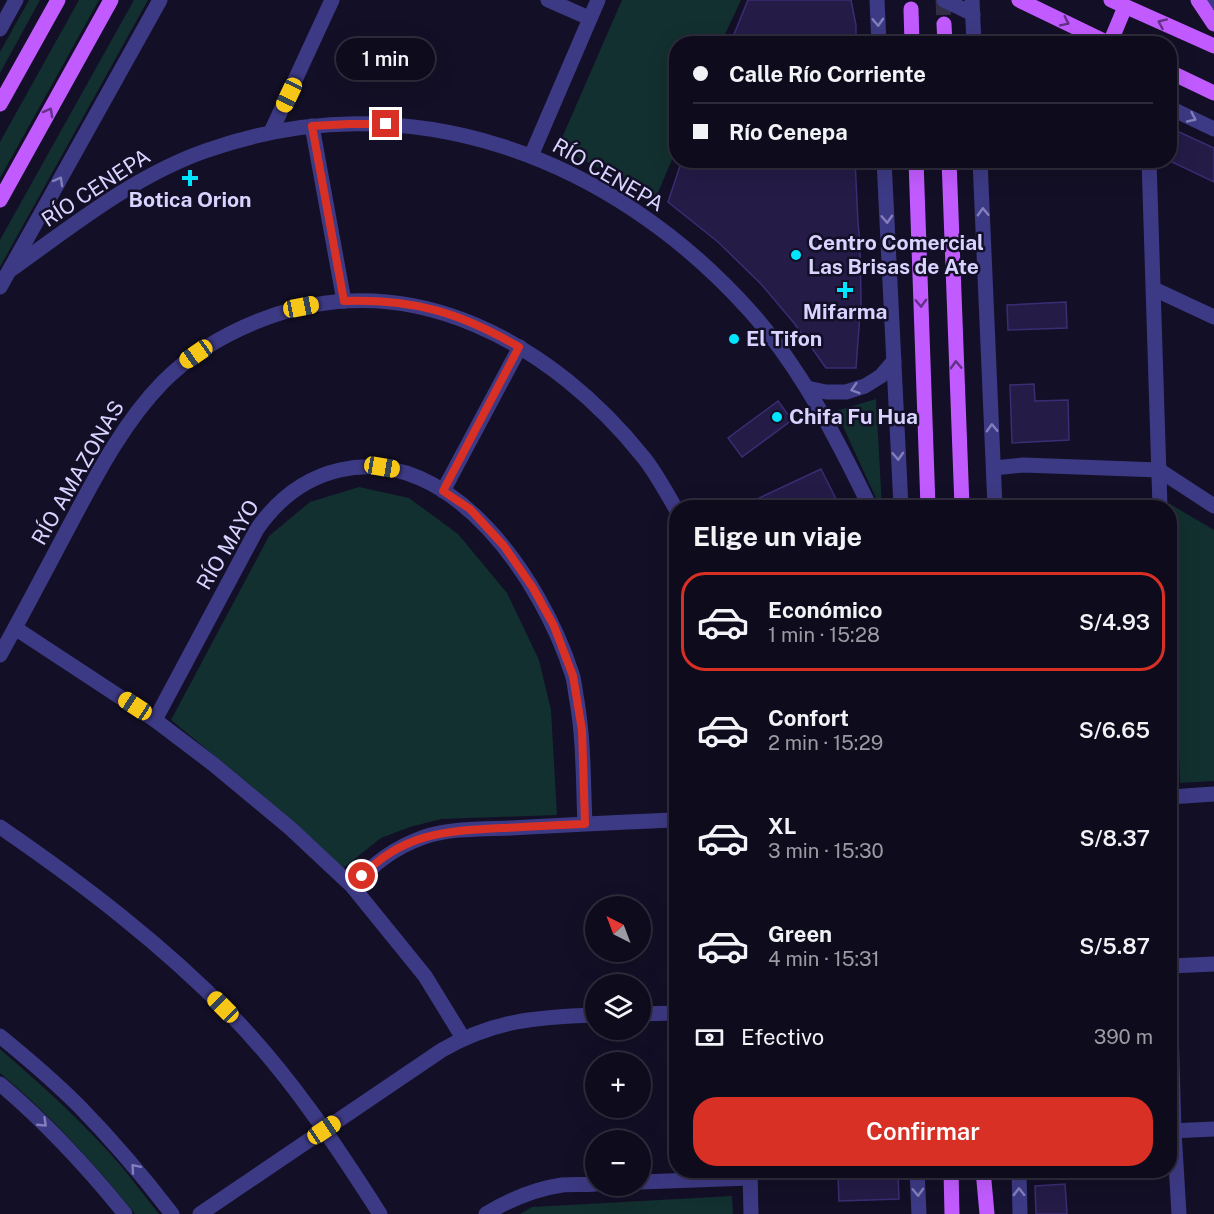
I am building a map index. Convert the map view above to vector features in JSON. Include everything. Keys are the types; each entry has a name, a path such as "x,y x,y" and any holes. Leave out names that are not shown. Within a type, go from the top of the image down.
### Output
{"main road":[{"path":"0,104 58,0"},
{"path":"0,200 111,0"},
{"path":"1019,0 1095,36"},
{"path":"1198,0 1214,24"},
{"path":"1111,36 1118,3 1214,46"},
{"path":"911,9 912,36"},
{"path":"944,24 945,36"},
{"path":"1177,75 1214,93"},
{"path":"916,168 928,500"},
{"path":"949,168 962,500"},
{"path":"947,1178 952,1191"},
{"path":"951,1178 952,1214"},
{"path":"984,1178 987,1214"},
{"path":"985,1191 989,1178"}],"street":[{"path":"0,29 16,0"},
{"path":"0,287 159,0"},
{"path":"271,132 332,0"},
{"path":"548,0 589,18"},
{"path":"531,156 598,0"},
{"path":"877,0 879,36"},
{"path":"944,0 973,7 974,36"},
{"path":"1209,0 1214,2"},
{"path":"1177,111 1214,129"},
{"name":"RÍO CENEPA","path":"9,271 110,200 140,182 203,152 237,141 271,132 312,126 377,124 460,134 531,156 581,179 619,201 673,238 714,273 752,313 807,388 866,500"},
{"path":"312,126 344,301"},
{"path":"884,168 901,500"},
{"path":"980,168 995,500"},
{"path":"1149,168 1160,500"},
{"path":"1154,289 1214,317"},
{"name":"RÍO AMAZONAS","path":"0,655 100,470 130,421 147,399 185,362 207,347 255,322 301,307 344,301 379,301 423,307 473,322 548,366 600,409 645,459 670,500"},
{"path":"443,491 519,347"},
{"path":"807,388 826,392 846,392 865,386 881,376 894,361"},
{"path":"994,468 1023,465 1159,470 1214,506"},
{"name":"RÍO MAYO","path":"154,720 257,529 281,500 311,479 328,472 365,466 398,470 429,482 470,509 504,546 533,588 554,626 573,676 582,730 585,824"},
{"path":"15,628 154,720 213,764 282,821 352,886 425,976 463,1038"},
{"path":"1177,797 1214,794"},
{"path":"352,886 372,866 395,850 424,837 453,831 669,820"},
{"path":"0,827 82,885 165,952 234,1018 296,1092 380,1214"},
{"path":"1177,966 1214,964"},
{"path":"651,1014 669,1013"},
{"path":"200,1214 463,1038 520,1020 585,1016"},
{"path":"0,1036 78,1106 149,1184 172,1214"},
{"path":"0,1084 63,1143 103,1186 125,1214"},
{"path":"1177,1131 1214,1129"},
{"path":"651,1181 695,1178"},
{"path":"750,1178 751,1214"},
{"path":"917,1178 918,1214"},
{"path":"1018,1178 1020,1214"},
{"path":"1176,1178 1179,1214"},
{"path":"486,1214 531,1192 562,1185 585,1184"}],"green space":[{"path":"29,0 40,0 0,73 0,52"},
{"path":"79,0 99,0 0,178 0,142"},
{"path":"134,0 148,0 0,267 0,240"},
{"path":"622,0 741,0 724,36 669,36 669,167 654,202 612,175 558,147"},
{"path":"876,399 882,500 877,500 836,411"},
{"path":"359,487 409,498 458,534 507,593 539,660 551,710 557,815 441,819 381,838 343,868 261,794 171,720 269,536 310,502"},
{"path":"1177,508 1214,530 1214,781 1180,783 1177,699"},
{"path":"0,1049 48,1091 93,1136 122,1167 159,1214 135,1214 71,1140 0,1073"},
{"path":"732,1196 733,1214 520,1214 532,1207"}],"building":[{"path":"748,0 851,0 856,25 856,36 733,36"},
{"path":"1177,131 1214,148 1214,182 1177,164"},
{"name":"Centro Comercial Las Brisas de Ate","path":"679,168 855,168 861,300 856,368 826,368 794,323 761,284 718,242 668,202"},
{"path":"1066,302 1067,328 1008,330 1007,305"},
{"path":"1034,384 1035,401 1068,400 1069,440 1012,443 1010,385"},
{"path":"778,401 792,420 742,457 728,438"},
{"path":"821,469 836,500 755,500"},
{"path":"838,1178 898,1178 899,1199 839,1201"},
{"path":"1065,1184 1067,1214 1036,1214 1035,1186"}],"tunnel":[{"path":"943,0 944,24"}],"place":[{"name":"Botica Orion","path":"190,178"},
{"name":"Centro Comercial Las Brisas de Ate","path":"796,255"},
{"name":"Mifarma","path":"845,290"},
{"name":"El Tifon","path":"734,339"},
{"name":"Chifa Fu Hua","path":"777,417"}],"route":[{"path":"362,876 395,850 424,837 453,831 585,824 582,730 573,676 554,626 533,588 504,546 470,509 443,491 519,347 473,322 448,313 397,302 344,301 312,126 386,124"}]}
